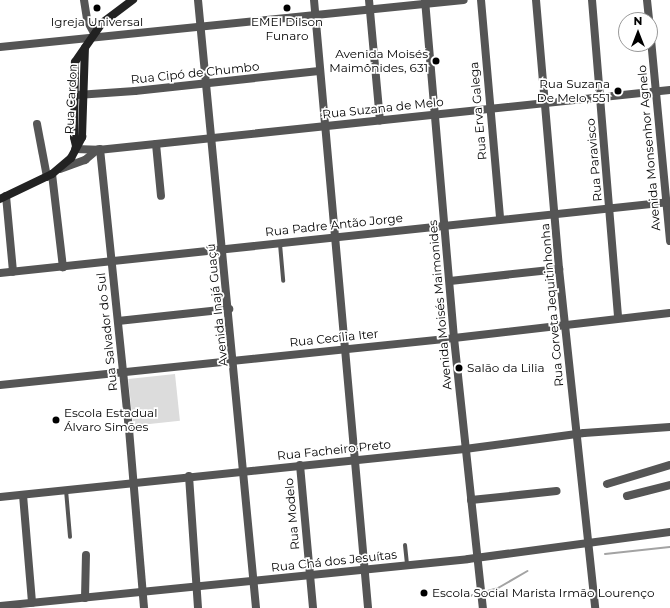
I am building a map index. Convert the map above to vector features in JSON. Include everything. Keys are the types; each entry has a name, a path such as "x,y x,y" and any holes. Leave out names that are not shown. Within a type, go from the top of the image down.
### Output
{"street":[{"path":"84,0 87,20 92,36"},
{"name":"Rua Cardon","path":"76,148 74,95 75,62 102,23 133,0"},
{"name":"Avenida Inajá Guaçú","path":"198,0 213,138 256,608"},
{"path":"314,0 319,71 334,238 346,349 368,608"},
{"path":"369,0 380,120"},
{"path":"0,47 92,36 201,28 315,16 425,2 464,0"},
{"name":"Rua Erva Galega","path":"481,0 500,220"},
{"name":"Rua Corveta Jequitinhonha","path":"536,0 559,269 595,608"},
{"name":"Rua Paravisco","path":"592,0 618,318"},
{"path":"647,0 648,12"},
{"name":"Avenida Moisés Maimonides","path":"425,2 454,338 476,556 483,608"},
{"name":"Rua Cardon","path":"76,148 82,137 85,48"},
{"name":"Avenida Monsenhor Agnelo","path":"652,52 668,202 670,241"},
{"name":"Rua Cipó de Chumbo","path":"74,95 207,84 319,71"},
{"name":"Rua Suzana de Melo","path":"3,197 50,175 60,168 76,148 99,150 670,90"},
{"path":"37,124 50,175 63,267"},
{"path":"156,144 161,196"},
{"name":"Rua Suzana de Melo","path":"60,168 85,160 99,150"},
{"name":"Rua Salvador do Sul","path":"99,150 112,261 134,483 144,608"},
{"path":"3,197 13,272"},
{"name":"Rua Padre Antão Jorge","path":"0,273 668,202"},
{"path":"450,281 559,269"},
{"path":"118,321 229,309"},
{"name":"Rua Cecília Iter","path":"0,385 454,338 670,313"},
{"name":"Rua Facheiro Preto","path":"0,497 190,476 465,449 577,434 670,427"},
{"name":"Rua Modelo","path":"300,465 312,608"},
{"path":"607,484 670,465"},
{"path":"190,476 198,608"},
{"path":"627,496 670,485"},
{"path":"471,500 557,490"},
{"path":"23,494 32,603"},
{"name":"Rua Chá dos Jesuítas","path":"0,606 364,570 587,541 670,532"},
{"path":"85,598 86,555"}],"lane":[{"path":"280,243 283,281"},
{"path":"66,490 70,536"},
{"path":"405,545 407,565"}],"shaded area":[{"path":"175,374 180,421 133,426 128,379"}],"waterway":[{"path":"605,554 670,547"},
{"path":"484,592 498,588 527,571"},
{"path":"470,596 480,593"}],"place":[{"name":"Igreja Universal","path":"97,8"},
{"name":"EMEI Dilson Funaro","path":"287,8"},
{"name":"Avenida Moisés Maimônides, 631","path":"436,61"},
{"name":"Rua Suzana De Melo, 551","path":"618,91"},
{"name":"Salão da Lilia","path":"459,368"},
{"name":"Escola Estadual Álvaro Simões","path":"56,420"},
{"name":"Escola Social Marista Irmão Lourenço","path":"424,593"}]}
